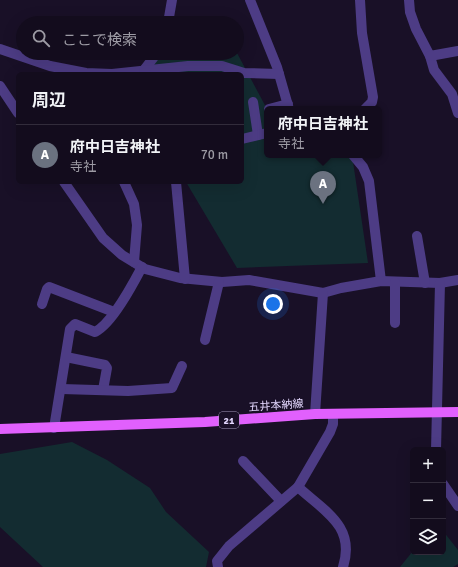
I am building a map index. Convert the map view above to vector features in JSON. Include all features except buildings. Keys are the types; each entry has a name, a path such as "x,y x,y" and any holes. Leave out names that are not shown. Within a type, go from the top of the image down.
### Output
{"main road":[{"name":"五井本納線","path":"0,429 205,422 316,414 458,412"}],"street":[{"path":"169,16 172,0"},
{"path":"250,0 280,74 288,106"},
{"path":"360,0 362,32 373,97 372,102 368,106"},
{"path":"409,0 410,12 416,29 430,56 434,70 452,94 458,113"},
{"path":"0,50 16,55"},
{"path":"430,56 458,51"},
{"path":"31,60 50,66 81,72"},
{"path":"144,70 152,60"},
{"path":"128,72 188,66 222,66 241,72"},
{"path":"244,73 280,74"},
{"path":"0,86 16,110"},
{"path":"244,139 263,134 255,113 253,102"},
{"path":"255,113 264,110"},
{"path":"356,158 363,167 369,181 381,282"},
{"path":"65,184 103,238 138,264 185,279 219,282 249,280 323,293 341,288 381,282 440,283 458,280"},
{"path":"54,428 62,389 70,330 72,326 75,324 95,332 104,326 133,284 138,264 137,225 134,204 125,184"},
{"path":"176,184 185,279"},
{"path":"417,236 425,282"},
{"path":"205,340 219,282"},
{"path":"395,282 395,323"},
{"path":"436,447 440,283"},
{"path":"42,304 49,287 114,312"},
{"path":"316,414 323,293"},
{"path":"66,357 104,365 107,368 103,390"},
{"path":"62,389 128,391 172,388 182,366"},
{"path":"218,567 217,561 229,546 298,487 334,424 333,414"},
{"path":"243,461 281,501"},
{"path":"298,487 337,523 343,532 347,548 343,567"},
{"path":"454,492 458,506"}],"green space":[{"path":"146,60 241,60 265,106 264,106 264,158 352,158 368,263 237,268 187,184 244,184 244,72 147,72"},
{"path":"72,442 107,460 150,488 166,512 209,552 206,567 43,567 0,527 0,454"},
{"path":"446,535 458,550 458,564 453,567 400,567 410,555 446,555"}],"place":[{"name":"府中日吉神社","path":"323,204"}]}
